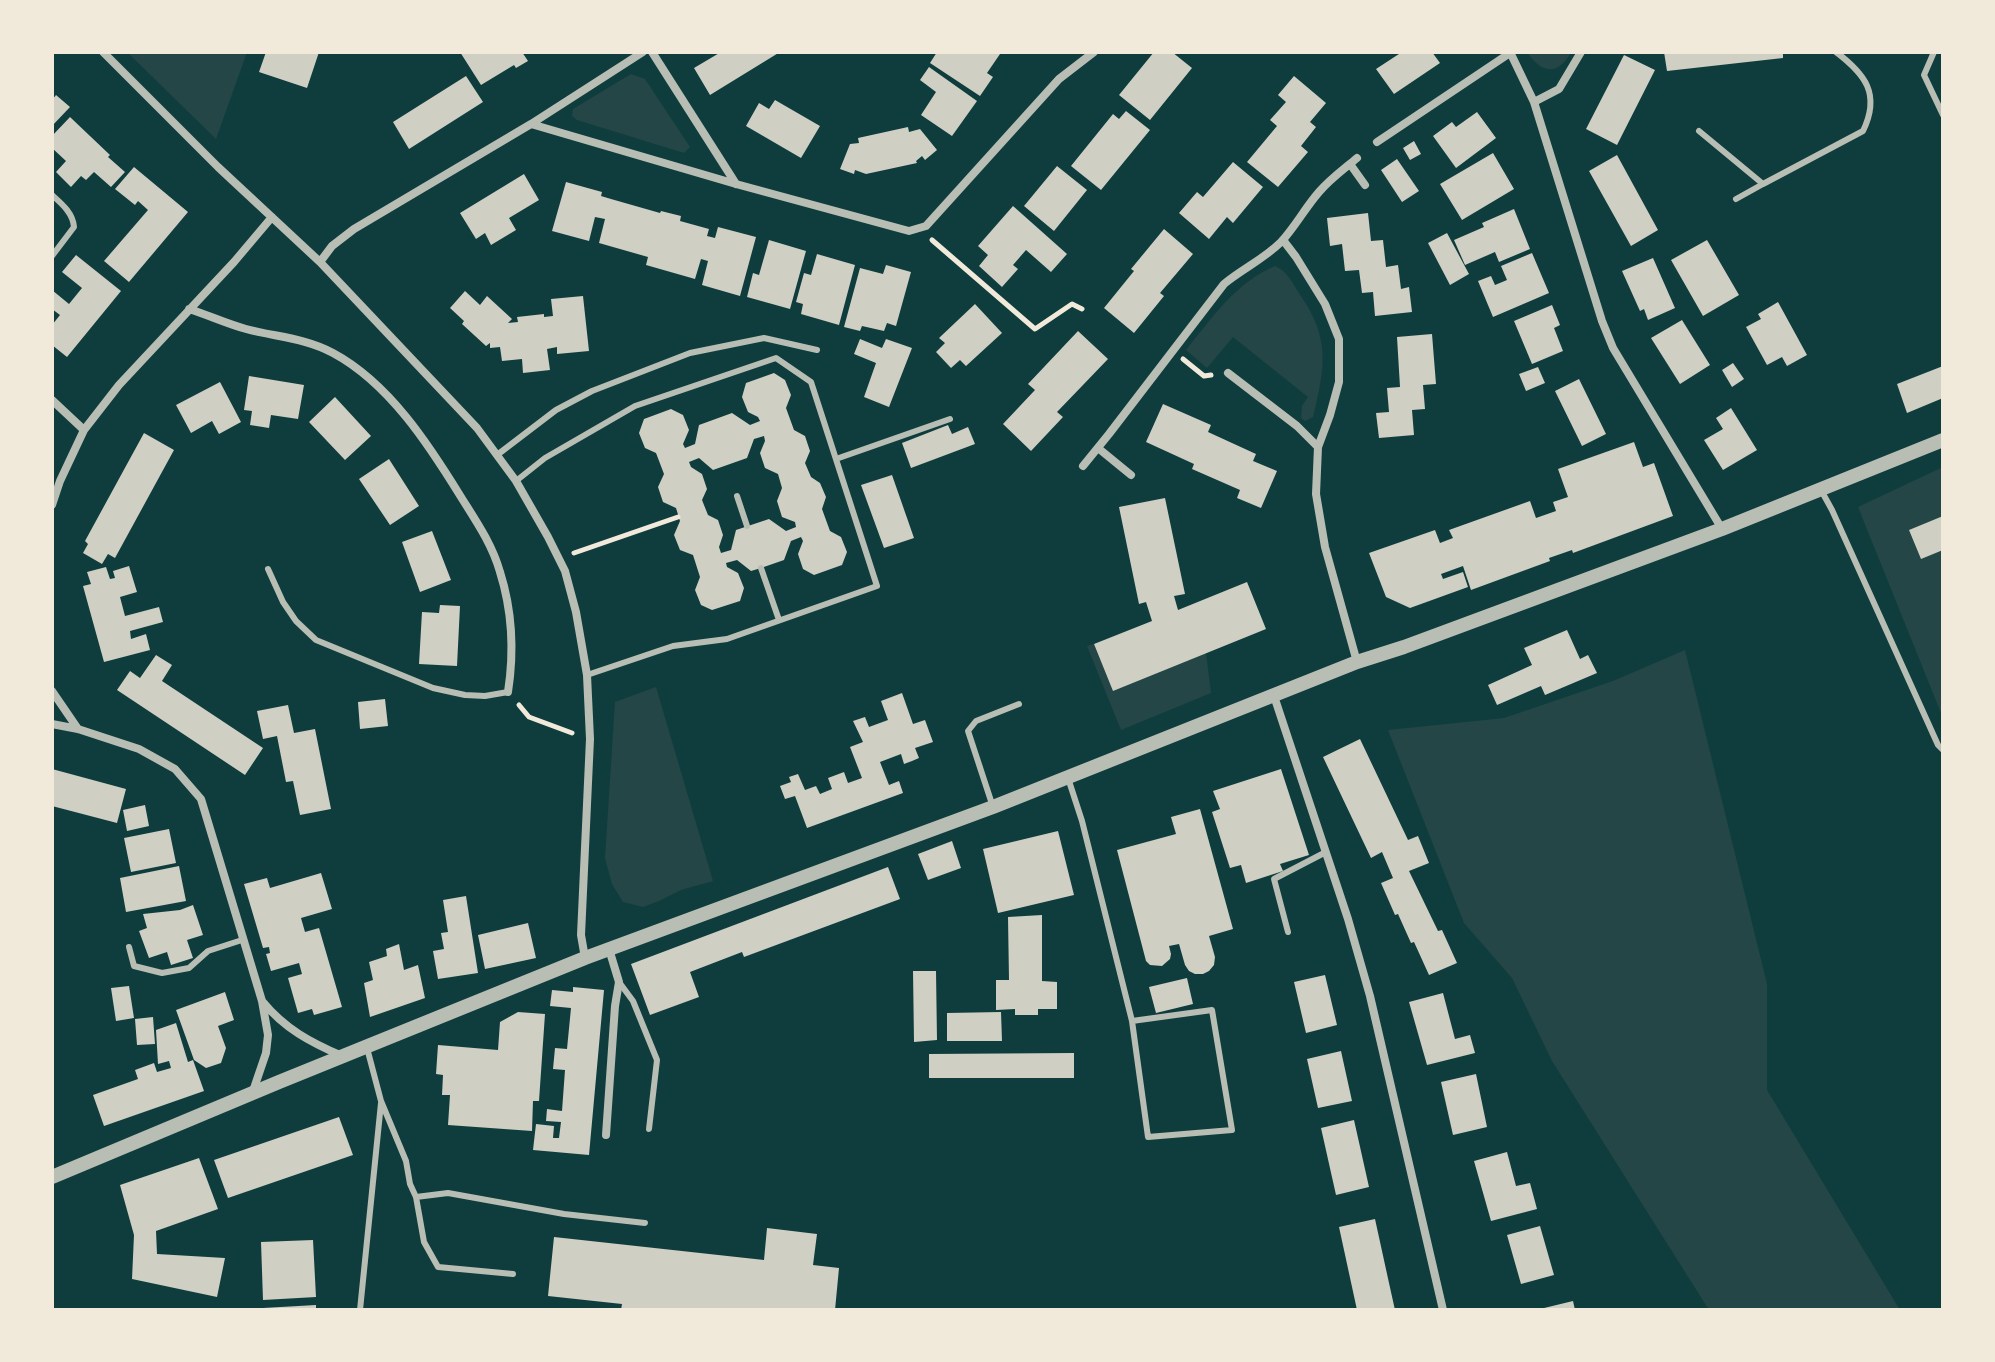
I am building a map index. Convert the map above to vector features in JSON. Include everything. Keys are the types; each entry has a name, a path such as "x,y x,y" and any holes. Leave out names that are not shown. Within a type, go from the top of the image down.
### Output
{"street":[{"path":"103,52 218,167 320,262 477,428 516,481 565,571 587,675 590,739 581,935 585,958"},
{"path":"320,262 332,246 354,229 531,124 643,52"},
{"path":"652,52 736,184"},
{"path":"531,124 909,231 926,226 1059,79 1094,52"},
{"path":"1377,142 1510,52 1534,102 1597,307 1613,348 1722,529"},
{"path":"1534,102 1559,89 1581,52"},
{"path":"1083,466 1224,284 1283,240 1318,192 1354,161 1365,185"},
{"path":"52,505 84,430 119,385 272,217"},
{"path":"1283,240 1325,304 1339,339 1339,382 1318,447 1316,494 1325,547 1357,662"},
{"path":"189,309 245,329 310,342 335,354 366,376 400,410 433,450 491,546 501,574 510,624 512,669 508,692"},
{"path":"1228,373 1297,426 1318,447"},
{"path":"52,400 84,430"},
{"path":"52,1177 585,958 993,807 1357,662 1722,529 1943,440"},
{"path":"1098,448 1131,475"},
{"path":"52,691 78,729"},
{"path":"1274,696 1348,919 1370,996 1443,1310"},
{"path":"52,724 139,749 175,769 201,799 262,1001 268,1035 266,1053 252,1094"},
{"path":"606,1135 619,982 609,949"},
{"path":"262,1001 275,1018 303,1038 343,1057"}],"lane":[{"path":"1736,199 1863,131 1870,116 1871,97 1866,80 1836,52"},
{"path":"1934,52 1924,75 1943,115"},
{"path":"1699,131 1763,184"},
{"path":"52,195 74,220 74,227 52,256"},
{"path":"497,455 556,410 592,391 690,353 764,338 817,350"},
{"path":"516,481 545,458 635,406 776,358 811,382 877,586 727,639 673,646 587,675"},
{"path":"836,459 950,419"},
{"path":"1821,490 1938,745 1943,750"},
{"path":"737,496 747,526"},
{"path":"761,568 779,620"},
{"path":"268,569 283,602 296,621 316,640 433,688 475,696 508,692"},
{"path":"993,807 968,731 976,721 1019,704"},
{"path":"1068,778 1082,821 1132,1021 1148,1137 1232,1130 1212,1010 1132,1021"},
{"path":"1288,932 1274,879 1326,852"},
{"path":"129,947 134,966 162,973 189,968 208,951 242,940"},
{"path":"619,982 633,1001 657,1060 649,1129"},
{"path":"367,1048 381,1101 406,1161 424,1242 438,1267 513,1274"},
{"path":"360,1310 381,1101"},
{"path":"416,1197 448,1193 564,1214 645,1223"}],"path":[{"path":"919,228 1035,329 1072,304 1082,309"},
{"path":"1173,351 1204,376 1228,373"},
{"path":"559,560 585,548 678,517"},
{"path":"508,692 529,717 590,739"}],"shaded area":[{"path":"127,52 247,52 216,139"},
{"path":"1527,52 1571,52 1561,66 1549,69 1538,64"},
{"path":"631,74 645,79 690,147 684,153 572,116 573,109"},
{"path":"1275,266 1294,285 1309,309 1321,339 1320,383 1313,417 1305,421 1301,418 1302,406 1308,397 1233,337 1207,368 1186,350 1237,291"},
{"path":"1943,467 1943,718 1858,507"},
{"path":"1094,644 1206,653 1211,693 1121,730 1087,646"},
{"path":"1685,650 1767,984 1767,1090 1900,1310 1709,1310 1552,1061 1512,978 1464,923 1388,730 1504,718 1613,681"},
{"path":"656,687 713,881 681,890 643,907 623,902 612,884 605,858 615,702"}],"building":[{"path":"266,52 319,52 307,88 259,72"},
{"path":"460,52 522,52 528,61 516,68 514,65 481,85"},
{"path":"721,52 780,52 710,95 694,68"},
{"path":"937,52 1000,54 987,73 993,77 980,96 930,63"},
{"path":"1154,52 1172,52 1192,68 1150,120 1119,95"},
{"path":"1402,52 1432,52 1440,63 1394,94 1376,69"},
{"path":"1664,52 1783,52 1783,58 1667,71"},
{"path":"1624,55 1655,70 1617,145 1586,129"},
{"path":"929,67 977,101 952,136 921,115 936,92 920,80"},
{"path":"466,76 483,102 409,149 393,122"},
{"path":"1294,76 1326,103 1310,122 1316,127 1301,146 1308,152 1278,187 1247,162 1277,126 1270,120 1286,102 1278,95"},
{"path":"56,95 70,107 52,126 52,100"},
{"path":"775,100 820,126 801,158 746,126 759,103 769,109"},
{"path":"1126,111 1150,130 1101,190 1071,166 1113,114 1119,119"},
{"path":"1477,112 1496,138 1456,168 1433,136 1452,122 1456,127"},
{"path":"70,117 125,172 111,187 94,172 86,180 81,176 71,187 56,172 66,161 52,148 52,136"},
{"path":"908,127 909,132 920,129 937,150 925,160 922,156 917,163 866,174 840,169 850,144 859,143 858,138"},
{"path":"1414,141 1421,154 1410,160 1403,148"},
{"path":"1493,153 1514,189 1462,220 1440,184"},
{"path":"1617,155 1658,230 1631,246 1589,171"},
{"path":"1397,159 1419,191 1402,202 1381,170"},
{"path":"1233,162 1263,187 1233,223 1227,217 1209,239 1179,213 1197,192 1203,197"},
{"path":"1057,166 1087,190 1054,231 1024,206"},
{"path":"134,167 188,212 129,282 104,261 148,210 138,201 135,205 115,189"},
{"path":"524,174 539,200 509,218 516,230 491,245 485,233 476,239 460,213"},
{"path":"566,182 602,192 601,196 611,199 681,216 680,221 709,229 707,236 715,238 718,227 756,237 740,296 702,285 708,261 701,259 695,279 646,265 648,257 599,243 605,219 595,217 589,241 552,231"},
{"path":"1013,206 1067,254 1051,272 1026,250 1013,265 1018,269 1002,287 979,266 988,255 978,246"},
{"path":"1514,209 1530,249 1499,262 1495,252 1465,265 1454,240"},
{"path":"1368,213 1371,241 1383,240 1386,267 1398,265 1401,289 1409,287 1412,312 1375,316 1373,292 1362,293 1359,270 1345,271 1342,244 1330,246 1327,218"},
{"path":"1164,229 1193,254 1160,293 1164,296 1134,333 1104,308"},
{"path":"1447,233 1469,274 1450,285 1428,243"},
{"path":"769,240 806,251 790,309 747,297 753,273 759,275"},
{"path":"1707,240 1739,295 1703,316 1671,260"},
{"path":"1532,253 1549,293 1493,317 1478,281 1491,276 1495,285 1507,280 1501,266"},
{"path":"817,254 855,265 839,325 801,314 803,304 796,302 804,273 811,275"},
{"path":"76,255 121,291 67,357 52,345 52,325 60,315 52,309 52,290 69,304 82,288 62,272"},
{"path":"1653,258 1675,308 1648,320 1644,309 1640,311 1622,271"},
{"path":"886,265 911,272 896,326 887,323 884,331 862,326 860,331 844,327 860,268 883,274"},
{"path":"465,291 480,305 487,296 512,319 508,323 518,322 517,317 553,316 551,299 583,296 589,351 557,354 557,347 547,349 550,370 523,373 522,359 502,361 500,347 490,348 490,343 486,346 450,308"},
{"path":"1778,302 1807,355 1787,366 1782,357 1767,365 1746,327 1761,319 1758,314"},
{"path":"975,304 1002,333 966,366 960,360 951,368 936,352 945,343 939,338"},
{"path":"1552,305 1560,325 1554,328 1563,351 1532,364 1514,321"},
{"path":"1682,320 1710,365 1680,384 1651,338"},
{"path":"1078,331 1108,359 1057,412 1063,417 1031,451 1003,424 1035,390 1028,384"},
{"path":"1432,334 1436,384 1423,385 1425,409 1412,410 1414,435 1379,438 1376,413 1389,412 1387,388 1400,387 1397,337"},
{"path":"860,339 882,348 886,339 912,348 889,407 864,397 876,363 854,354"},
{"path":"1733,363 1744,379 1732,387 1722,370"},
{"path":"1943,366 1943,398 1907,413 1897,384"},
{"path":"1538,367 1545,383 1526,391 1519,374"},
{"path":"774,373 785,380 791,395 786,408 794,430 805,436 810,451 805,463 826,497 822,509 830,531 841,537 847,552 842,565 814,575 803,569 798,554 803,541 801,537 791,541 784,560 761,568 751,571 737,560 726,563 727,567 738,573 744,588 740,601 712,610 701,605 695,590 700,577 693,555 680,550 674,535 680,521 676,508 663,502 658,487 664,474 656,453 645,448 639,433 644,419 671,409 683,415 689,430 683,444 685,448 695,444 699,425 732,413 750,425 760,421 748,412 742,397 746,383","holes":["764,436 760,453 765,468 778,474 782,488 777,501 782,517 795,522 796,527 786,531 769,519 736,530 731,550 721,553 719,547 723,535 718,520 708,515 702,500 707,489 702,474 689,462 699,458 713,470 747,458 754,439"]},
{"path":"249,376 304,385 298,419 271,415 269,428 250,425 252,411 244,410"},
{"path":"1579,379 1606,434 1582,446 1555,391"},
{"path":"220,382 241,422 219,434 212,421 191,433 176,405"},
{"path":"335,397 371,436 345,460 309,422"},
{"path":"1163,404 1211,425 1208,432 1256,454 1253,461 1277,471 1261,508 1237,498 1240,490 1192,469 1194,464 1146,442"},
{"path":"1731,408 1757,450 1723,470 1704,440 1723,429 1716,418"},
{"path":"948,425 952,434 968,427 975,444 911,468 902,443"},
{"path":"144,433 174,450 115,558 108,554 102,564 83,553 88,544 85,541"},
{"path":"1634,442 1643,467 1654,463 1673,516 1573,553 1572,550 1549,558 1550,561 1471,590 1463,566 1441,574 1443,579 1463,572 1468,587 1410,608 1386,597 1369,553 1435,530 1440,543 1453,538 1449,530 1530,501 1536,518 1556,511 1553,502 1568,497 1558,469"},
{"path":"389,459 419,506 390,525 359,479"},
{"path":"892,475 914,538 884,548 861,485"},
{"path":"1165,498 1185,594 1174,596 1178,610 1247,582 1266,629 1113,691 1094,644 1152,621 1146,602 1139,604 1119,507"},
{"path":"1943,516 1943,550 1921,559 1909,530"},
{"path":"432,531 451,580 420,592 402,542"},
{"path":"129,566 137,592 120,597 125,616 159,607 163,622 130,631 131,639 146,634 150,650 104,662 83,586 91,584 87,572 106,567 110,579 115,578 113,571"},
{"path":"440,605 460,606 457,666 419,664 422,612 439,613"},
{"path":"1567,630 1580,659 1588,655 1597,673 1545,695 1541,686 1497,705 1488,685 1532,665 1524,648"},
{"path":"156,655 172,665 162,681 263,748 245,775 117,690 130,671 140,678"},
{"path":"902,693 913,724 925,720 933,742 915,748 919,758 912,761 904,764 901,754 880,762 889,785 899,781 903,793 807,828 795,796 785,799 780,786 791,782 789,777 798,774 805,790 816,786 820,794 832,789 828,778 844,772 848,783 862,778 850,747 863,742 853,721 865,717 869,727 888,720 881,701"},
{"path":"385,699 388,726 360,729 358,702"},
{"path":"288,705 294,733 315,729 331,809 300,815 293,781 286,782 277,736 263,739 257,711"},
{"path":"1360,739 1408,840 1418,836 1429,863 1409,871 1457,963 1429,975 1381,883 1393,878 1382,852 1371,858 1323,757"},
{"path":"52,769 126,789 117,823 52,806"},
{"path":"1281,769 1309,855 1280,864 1283,871 1246,883 1241,865 1230,868 1212,812 1220,809 1213,791"},
{"path":"145,805 149,826 127,831 123,810"},
{"path":"1200,809 1233,929 1209,936 1214,965 1203,974 1195,974 1185,965 1179,944 1169,946 1170,959 1162,966 1150,965 1146,961 1117,850 1176,834 1171,817"},
{"path":"169,829 176,863 131,872 124,838"},
{"path":"1058,831 1074,895 998,913 983,849"},
{"path":"952,841 961,868 928,880 918,854"},
{"path":"179,866 186,901 126,912 120,878"},
{"path":"888,867 900,899 744,957 742,952 690,972 699,997 650,1015 631,964"},
{"path":"321,873 332,909 301,918 305,932 319,928 342,1007 314,1015 312,1009 298,1013 288,978 302,974 299,963 271,971 266,954 270,953 269,947 263,948 244,884 267,878 270,888"},
{"path":"466,896 478,973 438,979 433,951 444,949 441,933 448,932 443,900"},
{"path":"193,905 203,935 187,940 193,958 171,965 167,952 149,958 139,931 147,928 143,914 180,910"},
{"path":"1042,915 1042,981 1057,982 1057,1009 1038,1009 1038,1015 1015,1015 1015,1009 996,1010 996,980 1009,980 1008,917"},
{"path":"528,923 536,958 485,969 478,935"},
{"path":"399,944 404,970 418,965 425,998 370,1017 364,983 373,980 369,962 387,956 386,949"},
{"path":"913,971 936,971 937,1040 914,1042"},
{"path":"1325,975 1337,1025 1306,1033 1294,982"},
{"path":"1187,978 1193,1004 1156,1013 1149,987"},
{"path":"129,986 134,1018 116,1021 111,988"},
{"path":"573,987 604,990 589,1155 533,1150 536,1124 554,1126 553,1138 559,1138 561,1122 546,1121 547,1109 562,1111 565,1070 553,1069 555,1048 567,1049 571,1008 550,1006 552,990 573,992"},
{"path":"225,992 234,1020 218,1026 226,1048 221,1063 206,1068 194,1060 176,1010"},
{"path":"1443,993 1455,1039 1470,1035 1475,1053 1427,1065 1409,1002"},
{"path":"518,1012 545,1014 539,1101 533,1101 532,1131 448,1125 450,1095 442,1095 443,1075 436,1074 438,1045 498,1050 500,1022"},
{"path":"1001,1012 1002,1041 947,1041 947,1013"},
{"path":"153,1017 155,1044 137,1045 135,1019"},
{"path":"176,1023 188,1062 193,1060 204,1091 104,1126 93,1095 138,1079 135,1070 154,1063 157,1072 171,1068 169,1061 158,1064 156,1030"},
{"path":"1341,1051 1352,1101 1318,1108 1307,1059"},
{"path":"1074,1053 1074,1078 929,1078 929,1054"},
{"path":"1476,1074 1487,1127 1453,1135 1441,1082"},
{"path":"339,1117 353,1155 228,1198 214,1160"},
{"path":"1354,1120 1369,1187 1336,1195 1321,1128"},
{"path":"1507,1152 1516,1186 1530,1183 1537,1209 1491,1221 1474,1161"},
{"path":"199,1158 218,1209 156,1231 157,1254 225,1258 217,1297 132,1279 134,1235 120,1185"},
{"path":"1375,1219 1395,1310 1357,1310 1339,1227"},
{"path":"1540,1226 1554,1275 1521,1284 1507,1235"},
{"path":"767,1228 817,1234 813,1265 839,1268 835,1310 621,1310 622,1304 548,1296 554,1237 764,1260"},
{"path":"313,1240 316,1297 263,1300 261,1242"},
{"path":"1573,1301 1575,1310 1540,1310 1540,1309"},
{"path":"316,1305 316,1310 263,1310 263,1308"}]}
